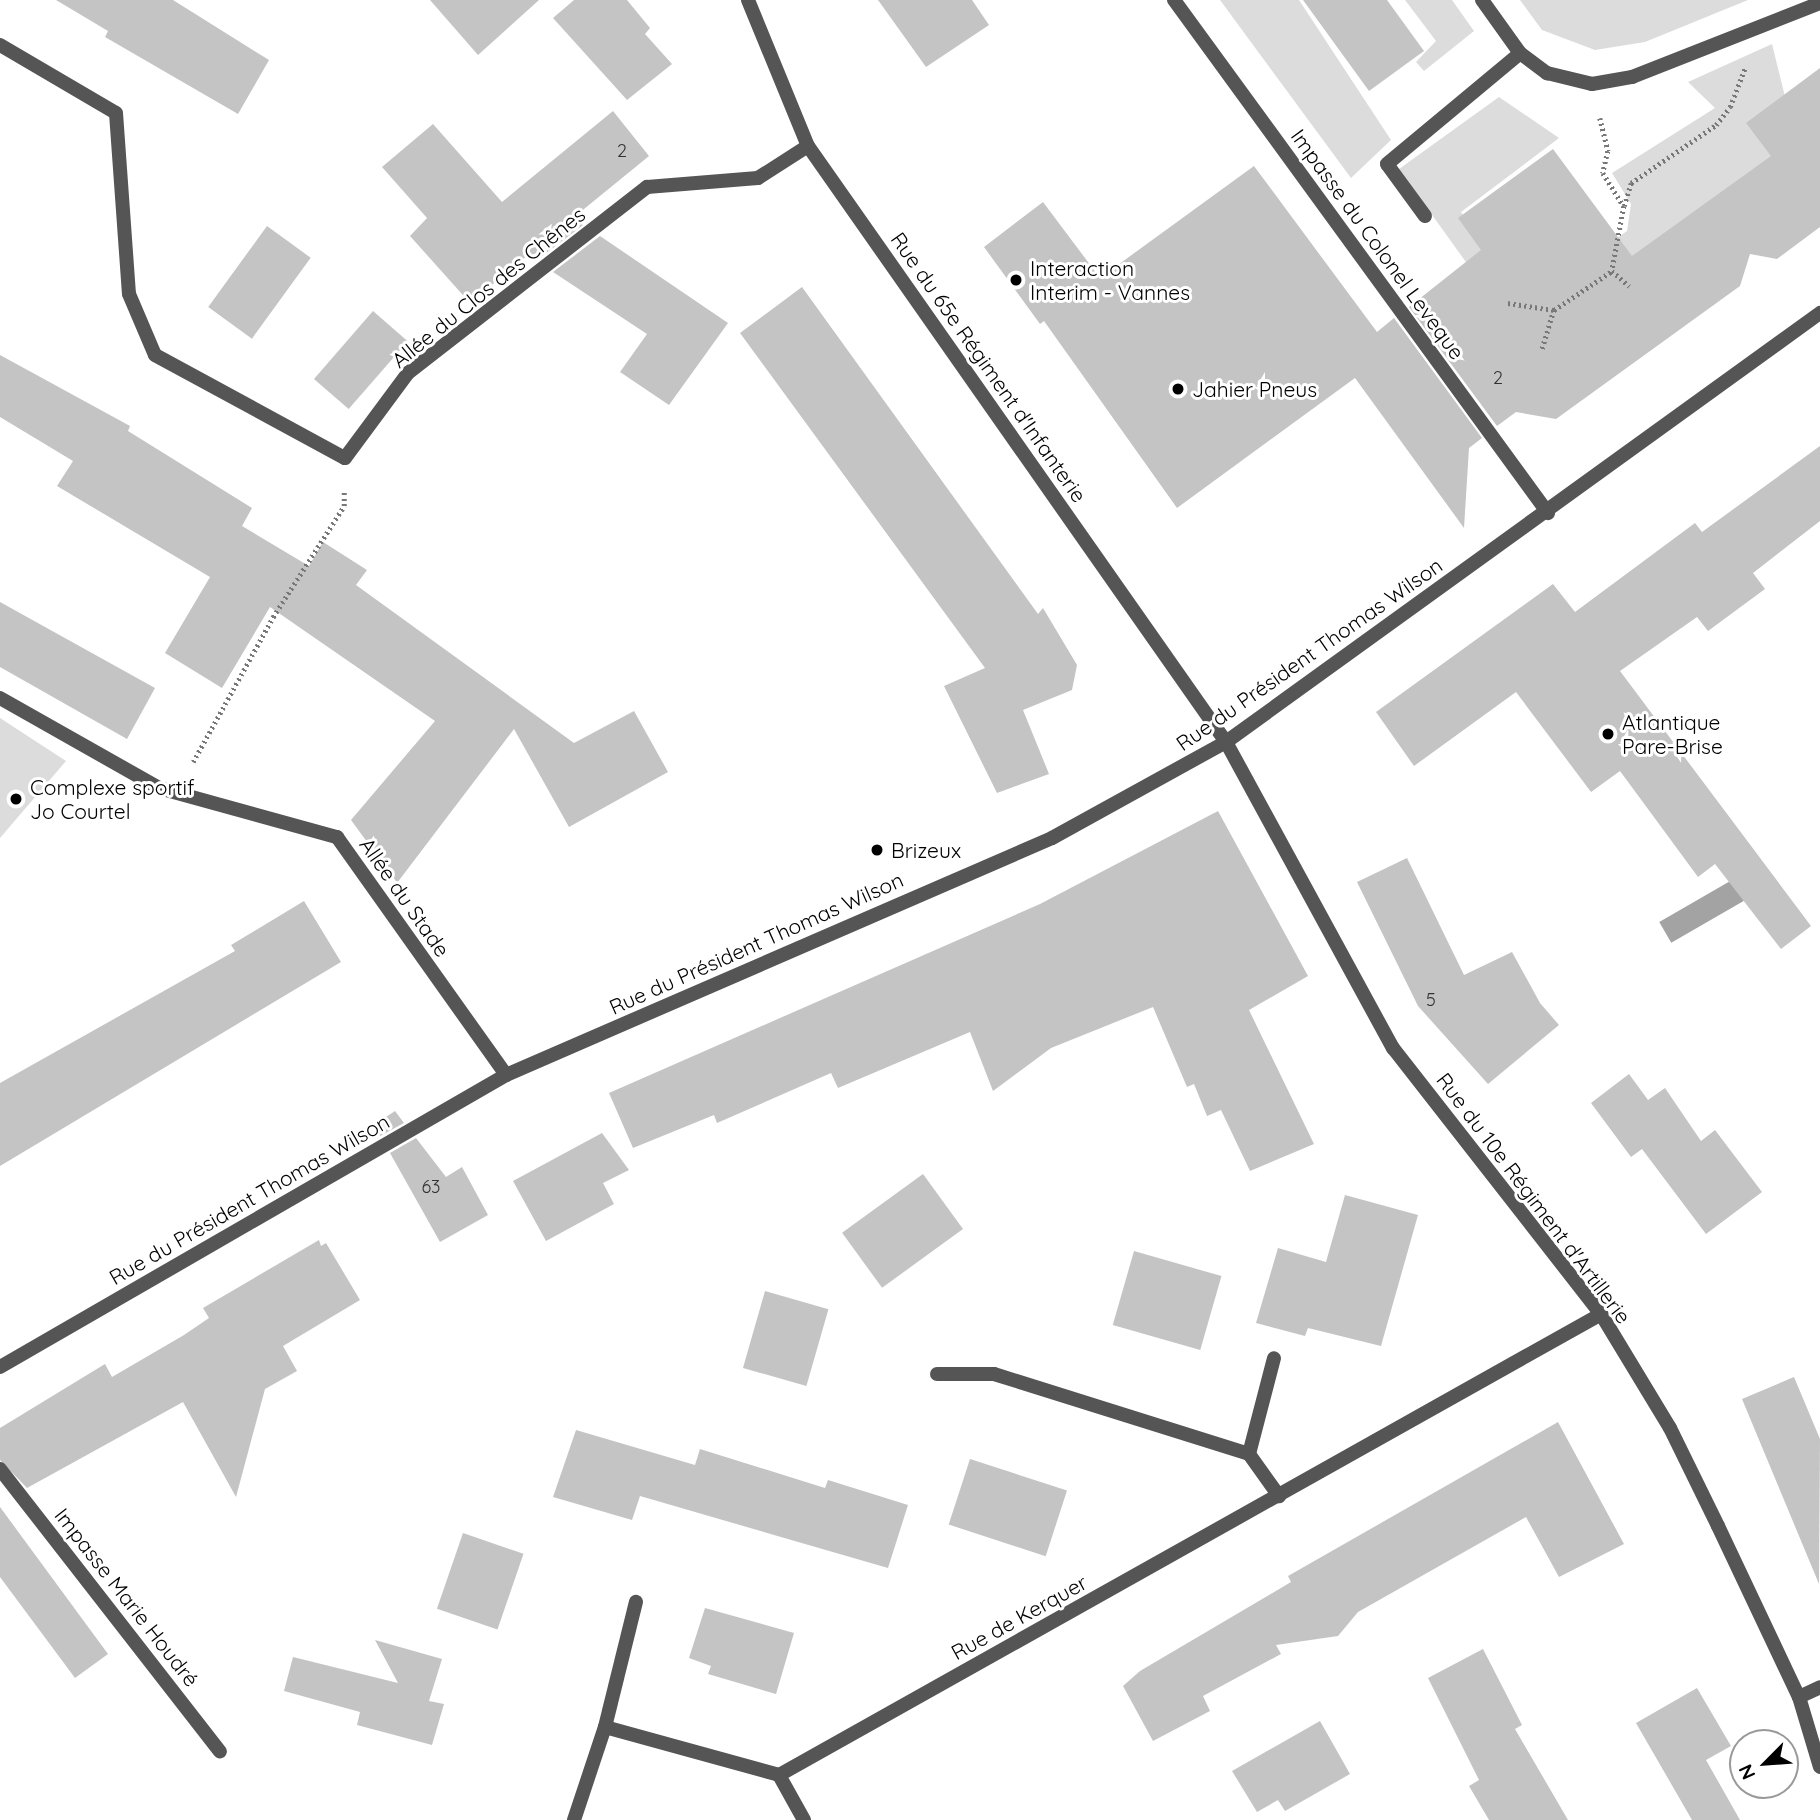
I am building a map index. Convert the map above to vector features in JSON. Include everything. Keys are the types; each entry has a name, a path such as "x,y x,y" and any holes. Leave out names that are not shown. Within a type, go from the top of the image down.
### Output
{"street":[{"name":"Rue du 65e Régiment d'Infanterie","path":"748,0 808,146 1226,742"},
{"name":"Impasse du Colonel Leveque","path":"1174,0 1548,513"},
{"path":"1482,0 1520,53 1547,73 1592,84 1632,77 1820,3"},
{"path":"0,45 116,113 129,294 155,355 345,458"},
{"path":"1424,216 1387,164 1520,53"},
{"name":"Allée du Clos des Chênes","path":"345,458 408,373 647,187 758,178 808,146"},
{"name":"Rue du Président Thomas Wilson","path":"0,1367 506,1075 1052,838 1226,742 1548,513 1820,313"},
{"name":"Allée du Stade","path":"0,698 176,793 337,837 506,1075"},
{"name":"Rue du 10e Régiment d'Artillerie","path":"1226,742 1393,1048 1601,1314 1670,1428 1799,1697 1820,1767"},
{"name":"Rue de Kerquer","path":"779,1775 1601,1314"},
{"path":"1249,1454 1274,1358"},
{"path":"937,1374 994,1374 1249,1454 1279,1496"},
{"name":"Impasse Marie Houdré","path":"0,1469 220,1752"},
{"path":"574,1820 605,1727 636,1602"},
{"path":"1799,1697 1820,1687"},
{"path":"605,1727 779,1775 804,1820"}],"path":[{"path":"1542,350 1554,310 1612,271 1631,183 1716,125 1730,107 1762,25"},
{"path":"1592,84 1608,151 1603,173 1624,206"},
{"path":"1612,271 1629,286"},
{"path":"1508,303 1554,310"},
{"path":"176,793 273,617 344,506 345,458"}],"shaded area":[{"path":"1220,0 1299,0 1391,140 1351,178"},
{"path":"1405,0 1452,0 1474,31 1424,71 1416,62 1436,41"},
{"path":"1520,0 1748,0 1645,42 1595,50 1542,30"},
{"path":"1772,44 1791,121 1782,165 1664,256 1529,301 1627,231 1631,204 1612,173 1715,108 1688,82"},
{"path":"1499,97 1559,138 1461,212 1498,265 1476,276 1399,169"},
{"name":"Complexe sportif Jo Courtel","path":"0,718 66,761 0,838"},
{"path":"1732,880 1744,901 1671,943 1659,922"}],"building":[{"path":"56,0 173,0 269,60 238,114 105,37 108,31"},
{"path":"430,0 539,0 478,55"},
{"path":"574,0 627,0 650,28 645,34 672,64 627,100 553,18"},
{"path":"878,0 972,0 989,25 926,67"},
{"path":"1303,0 1387,0 1424,51 1369,91"},
{"path":"1820,68 1820,227 1777,259 1750,254 1740,286 1556,419 1516,412 1497,426 1409,307 1481,250 1458,218 1553,149 1632,256 1771,156 1746,123"},
{"path":"613,111 649,156 573,218 583,225 536,261 528,255 470,303 410,236 427,218 382,167 433,124 502,202"},
{"path":"1254,166 1377,332 1394,318 1482,438 1469,448 1464,528 1355,378 1177,508 1044,321 1040,324 984,247 1043,202 1100,278"},
{"path":"267,226 311,258 252,339 208,307"},
{"path":"600,236 728,323 669,405 620,372 647,334 553,272"},
{"path":"802,287 1038,614 1043,608 1077,665 1072,690 1023,710 1049,774 997,793 944,686 985,668 740,333"},
{"path":"373,311 408,341 349,409 314,379"},
{"path":"0,355 130,426 128,431 252,508 242,526 309,566 323,542 367,570 356,585 574,743 634,711 668,772 569,827 514,729 397,883 351,820 435,721 270,607 222,688 165,653 210,577 57,486 73,461 0,417"},
{"path":"1820,446 1820,521 1753,573 1765,589 1708,631 1697,617 1620,671 1811,926 1781,949 1715,864 1698,877 1620,771 1591,792 1516,692 1414,766 1376,712 1553,584 1575,612 1695,523 1702,532"},
{"path":"0,602 155,688 127,739 0,667"},
{"path":"1218,811 1308,976 1249,1010 1314,1144 1250,1171 1221,1110 1207,1116 1194,1084 1187,1087 1153,1007 1051,1048 993,1091 970,1032 838,1088 831,1073 717,1123 714,1115 633,1148 609,1093 1040,904"},
{"path":"1407,858 1464,975 1512,952 1540,1003 1559,1025 1488,1084 1418,1006 1357,882"},
{"path":"304,901 341,962 0,1166 0,1083 235,951 231,945"},
{"path":"1629,1074 1648,1100 1665,1088 1701,1141 1715,1130 1762,1192 1706,1234 1642,1149 1631,1157 1591,1103"},
{"path":"395,1111 404,1123 380,1136 374,1125"},
{"path":"602,1133 629,1170 603,1183 614,1204 546,1241 513,1181"},
{"path":"416,1138 446,1177 462,1167 488,1215 440,1242 390,1153"},
{"path":"923,1174 963,1229 882,1288 842,1233"},
{"path":"1345,1195 1418,1215 1381,1346 1308,1328 1305,1336 1256,1323 1278,1248 1326,1262"},
{"path":"319,1240 321,1246 326,1243 360,1300 283,1346 297,1371 265,1389 236,1497 183,1402 27,1488 0,1460 0,1428 105,1364 112,1377 184,1335 209,1318 203,1308"},
{"path":"1134,1251 1221,1276 1200,1350 1113,1325"},
{"path":"765,1291 828,1309 806,1386 743,1368"},
{"path":"1794,1377 1820,1439 1819,1584 1742,1399"},
{"path":"1558,1422 1624,1544 1559,1577 1526,1517 1358,1612 1338,1636 1276,1645 1281,1654 1203,1696 1210,1711 1153,1741 1123,1686 1140,1671 1291,1582 1288,1576"},
{"path":"576,1430 695,1465 700,1449 825,1488 828,1480 908,1505 888,1568 640,1496 632,1520 553,1497"},
{"path":"970,1459 1067,1491 1046,1556 949,1525"},
{"path":"0,1507 108,1654 75,1678 0,1577"},
{"path":"463,1533 524,1554 497,1629 437,1609"},
{"path":"705,1608 794,1633 776,1694 708,1674 711,1666 689,1658"},
{"path":"375,1640 442,1659 429,1701 444,1704 432,1745 357,1725 360,1712 284,1691 293,1657 398,1683"},
{"path":"1483,1649 1522,1725 1515,1729 1568,1820 1489,1820 1469,1786 1479,1780 1428,1678"},
{"path":"1697,1688 1729,1743 1729,1747 1706,1760 1740,1820 1692,1820 1636,1723"},
{"path":"1320,1721 1350,1774 1285,1811 1278,1800 1257,1812 1232,1771"}],"place":[{"name":"Interaction Interim - Vannes","path":"1016,280"},
{"name":"Jahier Pneus","path":"1178,389"},
{"name":"Atlantique Pare-Brise","path":"1608,734"},
{"name":"Complexe sportif Jo Courtel","path":"16,799"},
{"name":"Brizeux","path":"877,850"}]}
